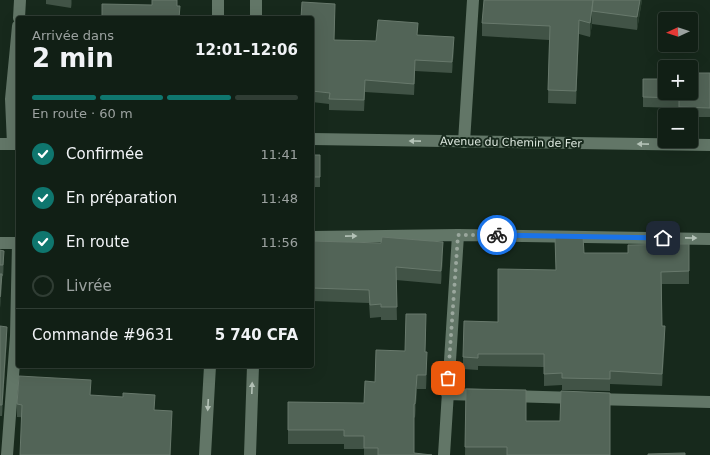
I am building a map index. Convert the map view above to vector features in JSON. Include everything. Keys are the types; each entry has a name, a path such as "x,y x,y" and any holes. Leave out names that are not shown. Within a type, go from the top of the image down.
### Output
{"street":[{"path":"19,16 20,0"},
{"path":"218,0 218,16"},
{"path":"256,0 256,16"},
{"path":"464,142 473,0"},
{"path":"0,144 15,144 11,99 16,47"},
{"name":"Avenue du Chemin de Fer","path":"314,139 710,145"},
{"path":"314,237 458,235 710,239"},
{"path":"444,455 458,235"},
{"path":"0,243 16,244"},
{"path":"7,455 16,336"},
{"path":"205,455 210,368"},
{"path":"250,455 253,368"},
{"path":"447,394 710,402"}],"building":[{"path":"152,0 177,0 177,6 180,6 179,16 102,16 102,4 152,5"},
{"path":"484,0 593,0 590,23 579,20 576,91 548,90 550,26 482,23"},
{"path":"593,0 640,0 637,17 592,11"},
{"path":"302,2 335,4 334,40 376,41 378,20 418,23 417,35 454,37 452,62 415,60 414,84 365,80 364,100 329,99 330,93 314,91 314,16 301,16"},
{"path":"698,73 710,73 710,108 679,107 679,100 698,100"},
{"path":"643,79 658,79 658,97 643,97"},
{"path":"314,155 320,155 320,177 314,177"},
{"path":"583,236 584,253 628,253 628,245 689,244 689,271 661,272 662,326 665,326 662,374 610,371 610,379 562,378 562,373 544,374 544,354 478,354 478,358 463,357 464,321 498,322 498,269 556,270 555,237"},
{"path":"382,237 443,242 441,271 396,267 397,307 381,307 381,304 370,305 369,290 314,288 314,241 381,243"},
{"path":"0,250 4,251 3,265 0,265"},
{"path":"0,274 2,274 0,297"},
{"path":"406,314 426,314 426,375 417,375 414,404 414,453 432,455 378,455 378,448 364,448 364,436 344,436 344,430 288,430 288,402 364,403 365,381 375,382 376,350 405,351"},
{"path":"0,326 7,327 2,405 0,405"},
{"path":"19,376 91,380 90,395 123,397 123,393 155,395 154,410 172,411 170,455 20,455 22,405 17,404"},
{"path":"466,389 526,390 526,421 560,421 561,391 610,393 610,455 507,455 507,447 465,447"},
{"path":"685,453 685,455 648,455 648,454"}],"way so far":[{"path":"448,378 458,235 497,235"}],"route":[{"path":"497,235 663,238"}]}
